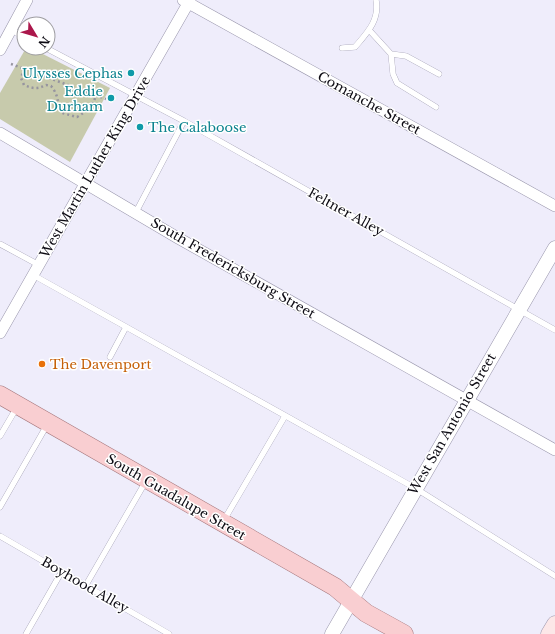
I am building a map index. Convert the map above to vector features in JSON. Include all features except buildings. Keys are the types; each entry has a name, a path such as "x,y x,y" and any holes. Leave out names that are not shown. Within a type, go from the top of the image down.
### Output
{"main road":[{"name":"South Guadalupe Street","path":"0,395 335,588 366,613 404,634"},
{"path":"549,634 555,624"}],"street":[{"path":"0,50 27,0"},
{"name":"West Martin Luther King Drive","path":"0,333 136,95 187,1"},
{"name":"Comanche Street","path":"187,1 555,206"},
{"name":"South Fredericksburg Street","path":"0,133 85,184 555,450"},
{"name":"West San Antonio Street","path":"332,634 555,248"}],"lane":[{"path":"342,48 355,47 370,31 375,21 377,6 376,0"},
{"path":"12,30 16,32"},
{"path":"370,31 392,54 406,56 439,74"},
{"name":"Feltner Alley","path":"56,53 184,121 555,330"},
{"path":"392,54 393,74 397,84 436,107"},
{"path":"136,212 184,121"},
{"path":"0,244 39,265"},
{"path":"33,275 415,488 555,576"},
{"path":"110,357 126,327"},
{"path":"0,436 18,405"},
{"path":"222,523 285,416"},
{"path":"0,507 48,423"},
{"path":"86,585 147,479"},
{"name":"Boyhood Alley","path":"0,536 169,634"},
{"path":"26,634 62,571"}],"path":[{"path":"11,64 106,99"},
{"path":"24,69 21,78 24,85 32,88 41,88 46,85 51,86 58,94 62,113 77,116 81,114 94,103 96,95"}],"green space":[{"path":"21,56 47,56 110,88 70,162 0,119 0,93"}],"place":[{"name":"Ulysses Cephas","path":"131,73"},
{"name":"Eddie Durham","path":"111,98"},
{"name":"The Calaboose","path":"140,127"},
{"name":"The Davenport","path":"42,364"}]}
